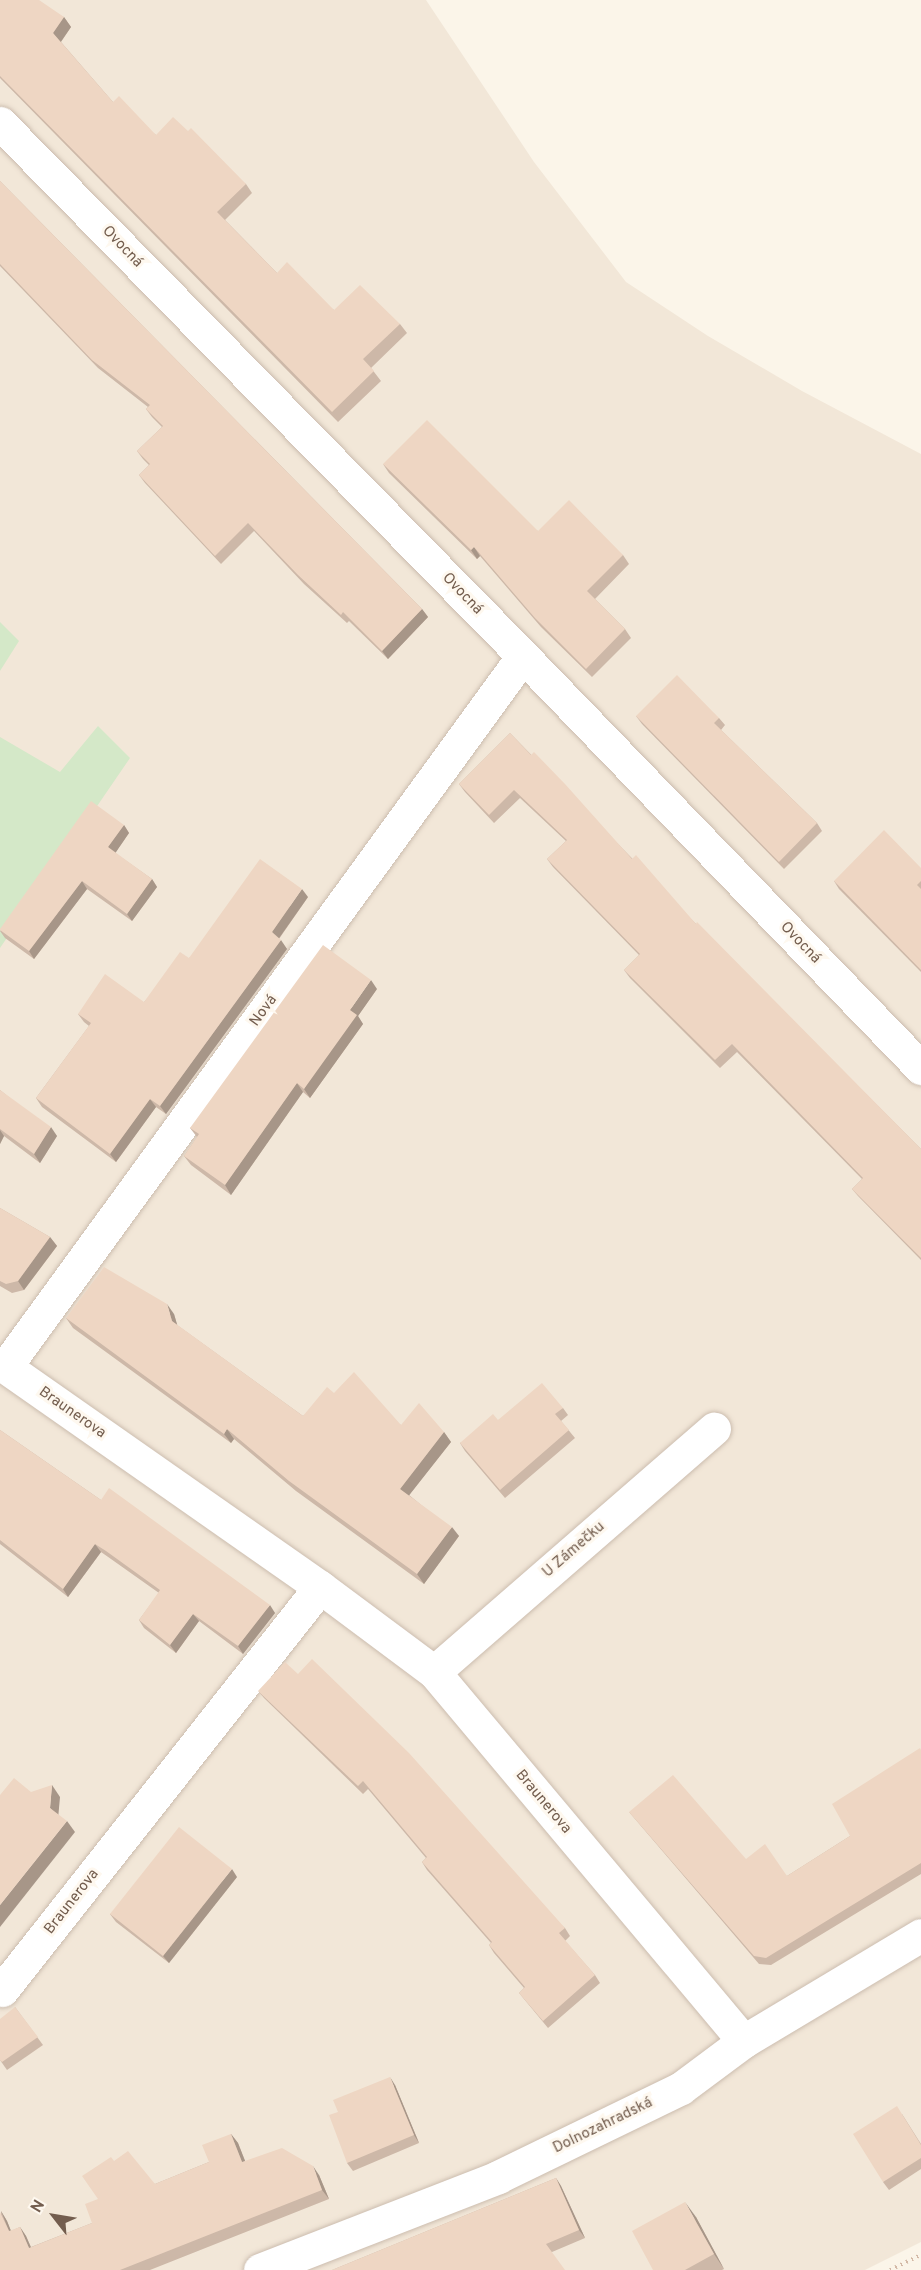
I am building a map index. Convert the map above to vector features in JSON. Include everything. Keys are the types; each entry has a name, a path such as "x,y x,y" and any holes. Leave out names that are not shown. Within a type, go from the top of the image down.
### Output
{"street":[{"name":"Ovocná","path":"0,123 523,656 921,1068"},
{"name":"Nová","path":"3,1365 523,656"},
{"name":"Braunerova","path":"3,1365 320,1587 434,1672 744,2041"},
{"name":"U Zámečku","path":"434,1672 714,1429"},
{"name":"Braunerova","path":"3,1990 320,1587"},
{"name":"Dolnozahradská","path":"260,2270 498,2177 681,2088 744,2041 921,1935"}],"path":[{"path":"891,2270 921,2255"}],"shaded area":[{"path":"0,0 426,0 534,162 626,282 708,336 802,391 921,454 921,2242 865,2270 0,2270"}],"green space":[{"path":"0,622 19,641 0,671"},
{"path":"98,726 130,758 0,948 0,737 60,772"}],"building":[{"path":"0,0 39,0 64,17 53,33 113,102 119,96 156,135 173,117 188,131 191,128 246,184 217,212 277,273 287,262 334,310 360,285 400,324 363,359 374,371 332,412 0,76"},
{"path":"0,181 422,609 382,651 343,612 341,615 298,575 248,523 215,556 139,475 150,464 137,451 163,426 146,409 150,405 92,360 0,264"},
{"path":"427,420 538,531 569,500 623,555 587,591 625,629 586,669 535,618 474,547 471,550 383,464"},
{"path":"677,675 719,718 714,723 817,823 779,862 636,716"},
{"path":"510,733 531,755 534,752 565,784 632,859 636,855 696,924 697,922 921,1149 921,1258 852,1189 863,1178 732,1044 715,1060 624,970 640,954 547,859 567,840 514,790 489,815 459,784"},
{"path":"91,801 124,825 108,847 152,879 127,914 82,881 29,951 0,929"},
{"path":"884,830 921,868 921,881 917,885 921,889 921,970 834,881"},
{"path":"260,859 302,889 272,932 281,940 160,1106 150,1099 110,1154 36,1098 91,1023 78,1014 105,974 144,1002 180,952 189,958"},
{"path":"323,945 371,980 350,1010 357,1015 304,1089 297,1083 225,1185 184,1156 199,1134 190,1128"},
{"path":"0,1090 51,1127 34,1154 0,1129"},
{"path":"0,1208 50,1237 18,1281 6,1284 0,1281"},
{"path":"104,1267 167,1304 172,1321 303,1416 327,1387 334,1393 354,1372 401,1425 419,1403 444,1432 400,1489 452,1527 417,1574 289,1481 227,1429 224,1434 66,1318"},
{"path":"542,1383 563,1408 555,1414 569,1430 500,1490 460,1443 493,1414 498,1420"},
{"path":"0,1430 101,1500 109,1488 270,1605 238,1646 193,1614 170,1645 139,1620 160,1590 95,1544 63,1589 0,1540"},
{"path":"312,1659 409,1753 565,1928 559,1933 595,1975 543,2021 519,1993 525,1987 489,1945 492,1942 422,1862 427,1857 363,1781 358,1786 258,1691 285,1662 298,1674"},
{"path":"920,1748 921,1863 766,1958 754,1956 629,1812 673,1775 746,1859 765,1844 787,1876 850,1836 832,1804"},
{"path":"14,1778 31,1792 52,1785 50,1808 67,1821 0,1905 0,1795"},
{"path":"179,1827 232,1869 163,1956 110,1914"},
{"path":"15,2007 38,2037 2,2062 0,2060 0,2019"},
{"path":"390,2077 414,2135 347,2163 329,2115 338,2112 333,2100"},
{"path":"897,2106 921,2145 921,2158 883,2182 853,2134"},
{"path":"231,2134 242,2162 282,2148 313,2166 322,2190 120,2270 0,2270 0,2212 9,2231 20,2227 29,2248 92,2223 85,2204 98,2199 82,2176 111,2157 114,2161 128,2151 155,2184 209,2162 202,2145"},
{"path":"556,2178 579,2230 546,2244 565,2270 332,2270"},
{"path":"685,2202 714,2254 685,2270 653,2270 632,2231"}]}
